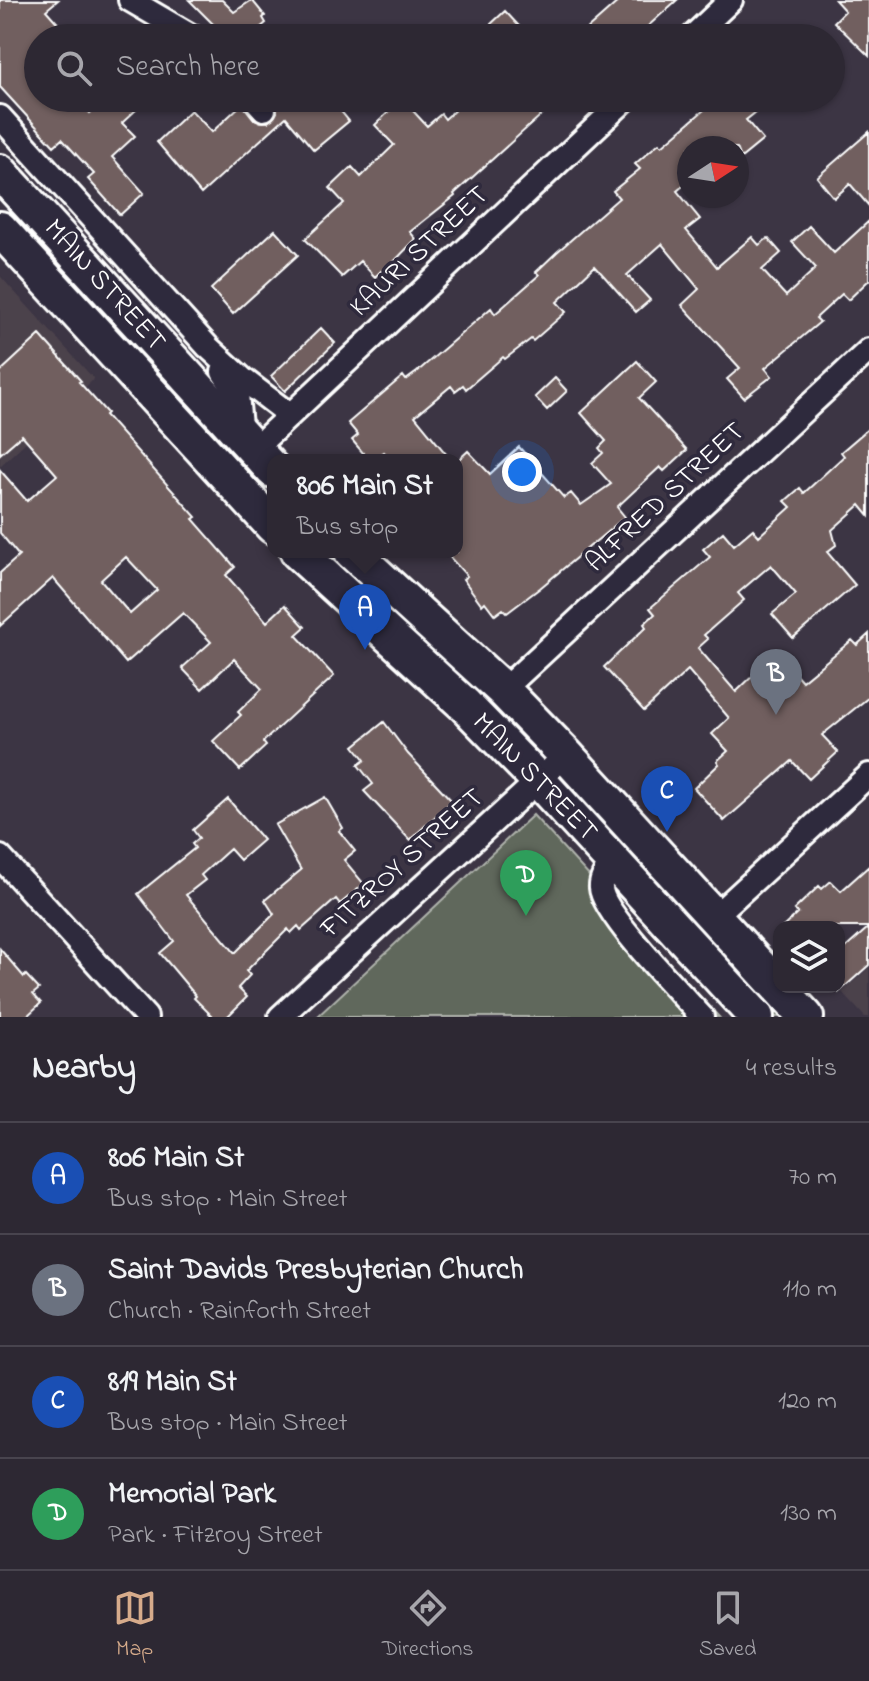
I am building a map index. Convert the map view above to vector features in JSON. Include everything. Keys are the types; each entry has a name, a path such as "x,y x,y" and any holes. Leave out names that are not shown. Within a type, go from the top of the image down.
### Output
{"highway":[{"name":"MAIN STREET","path":"0,172 256,452"},
{"name":"MAIN STREET","path":"0,229 267,519"},
{"name":"MAIN STREET","path":"305,558 465,705 613,860 756,1017"},
{"name":"MAIN STREET","path":"359,558 503,690 806,1017"}],"street":[{"path":"130,0 171,24"},
{"path":"706,24 731,0"},
{"name":"KAURI STREET","path":"256,452 290,415 612,112"},
{"path":"0,117 208,347 244,380 290,415"},
{"path":"208,347 237,394 256,452"},
{"name":"ALFRED STREET","path":"503,690 869,350"},
{"name":"FITZROY STREET","path":"280,1017 566,755"},
{"path":"714,917 869,775"},
{"path":"0,857 146,1017"},
{"path":"613,860 600,884 604,901 639,947 702,1017"}],"shaded area":[{"path":"0,276 94,379 0,466"},
{"path":"869,968 869,1017 865,1017 843,993"}],"green space":[{"path":"42,237 228,442 219,450 34,244"},
{"path":"322,558 339,558 470,687"},
{"path":"575,793 626,839 788,1017 772,1017 572,796"},
{"path":"533,815 719,1017 317,1017"}],"building":[{"path":"0,0 58,0 46,10 58,24 24,24 24,112 134,112 122,123 135,136 112,157 144,193 120,215 88,179 94,174 62,139 54,146 0,87"},
{"path":"189,0 222,0 234,12 252,0 265,16 266,23 265,24 213,24"},
{"path":"620,0 677,0 650,24 593,24"},
{"path":"835,0 869,0 869,56 845,33 845,24 834,22 845,11"},
{"path":"505,11 517,24 491,24"},
{"path":"189,112 193,112 212,132 233,112 248,112 254,119 268,122 277,112 342,112 349,121 314,150 286,117 201,194 157,142"},
{"path":"388,112 414,112 427,126 441,114 445,119 453,112 545,112 455,196 410,232 416,239 383,273 381,271 375,277 360,261 342,277 305,239 344,203 330,188 352,167 361,177 394,145 375,125"},
{"path":"702,112 756,112 746,120 763,140 749,151 749,136 677,136 677,208 691,208 700,219 686,230 717,267 752,237 759,245 768,238 781,253 762,270 786,296 816,268 792,242 809,226 834,253 869,221 869,280 848,300 842,294 816,318 820,322 765,368 772,376 744,398 727,379 740,368 682,305 699,289 662,244 627,275 650,300 636,312 595,266 557,302 566,312 533,341 531,339 505,359 503,357 466,389 463,385 455,391 451,386 415,416 446,454 364,454 352,440 358,435 348,423 403,376 406,380 417,372 491,308 495,314 539,275 536,272 619,198 613,191 640,169 635,164 659,143 662,146"},
{"path":"869,132 869,206 850,184 834,198 817,177"},
{"path":"275,230 298,255 233,314 211,289"},
{"path":"321,328 335,343 285,391 271,376"},
{"path":"40,335 107,413 105,415 196,517 193,519 235,567 226,575 267,622 285,605 305,627 296,635 334,676 263,742 266,746 240,770 213,741 241,715 238,712 262,689 234,659 202,689 182,668 211,642 183,613 126,663 53,578 0,626 0,573 19,556 0,533 0,470 27,501 57,475 22,435 0,454 0,372","holes":["126,557 157,590 130,614 101,580"]},
{"path":"637,361 656,382 639,398 687,450 664,471 660,467 617,507 625,517 507,613 503,609 495,615 485,602 482,605 463,579 467,576 450,558 463,558 463,456 468,451 490,474 519,447 564,498 571,493 581,505 611,484 592,463 603,453 599,448 606,441 581,413"},
{"path":"555,378 567,391 547,410 535,397"},
{"path":"869,428 869,516 860,505 832,530 836,545 827,552 855,585 793,638 772,614 796,594 771,565 738,593 744,600 704,635 708,639 698,648 736,692 760,669 768,677 785,662 802,681 852,640 857,645 869,634 869,697 822,735 838,752 809,779 792,761 724,821 694,788 728,751 712,734 729,718 688,670 644,711 604,667 646,627 644,624 655,614 650,608 710,557 703,549 723,532 734,545 753,529 759,536 791,507 785,501 800,488 804,493 844,456 841,452"},
{"path":"384,722 408,754 452,801 410,840 364,791 373,784 358,765 365,760 354,746"},
{"path":"325,797 343,828 339,831 355,851 344,860 364,884 340,904 336,899 301,930 298,926 291,933 288,929 246,971 250,975 238,988 247,997 227,1017 213,1017 194,998 196,996 160,953 174,941 138,894 195,848 192,844 199,838 193,830 228,799 263,840 240,860 230,849 201,875 205,880 186,895 235,953 274,914 265,900 301,870 275,825"},
{"path":"869,866 869,927 845,927 845,921 789,921 798,913 794,910 819,886 822,889 831,881 841,891"},
{"path":"869,927 869,965 845,987 845,949"},
{"path":"0,949 39,989 33,994 41,1003 26,1017 0,1017"}],"place":[{"name":"806 Main St","path":"365,650"},
{"name":"Saint Davids Presbyterian Church","path":"776,715"},
{"name":"819 Main St","path":"667,832"},
{"name":"Memorial Park","path":"526,916"}]}
